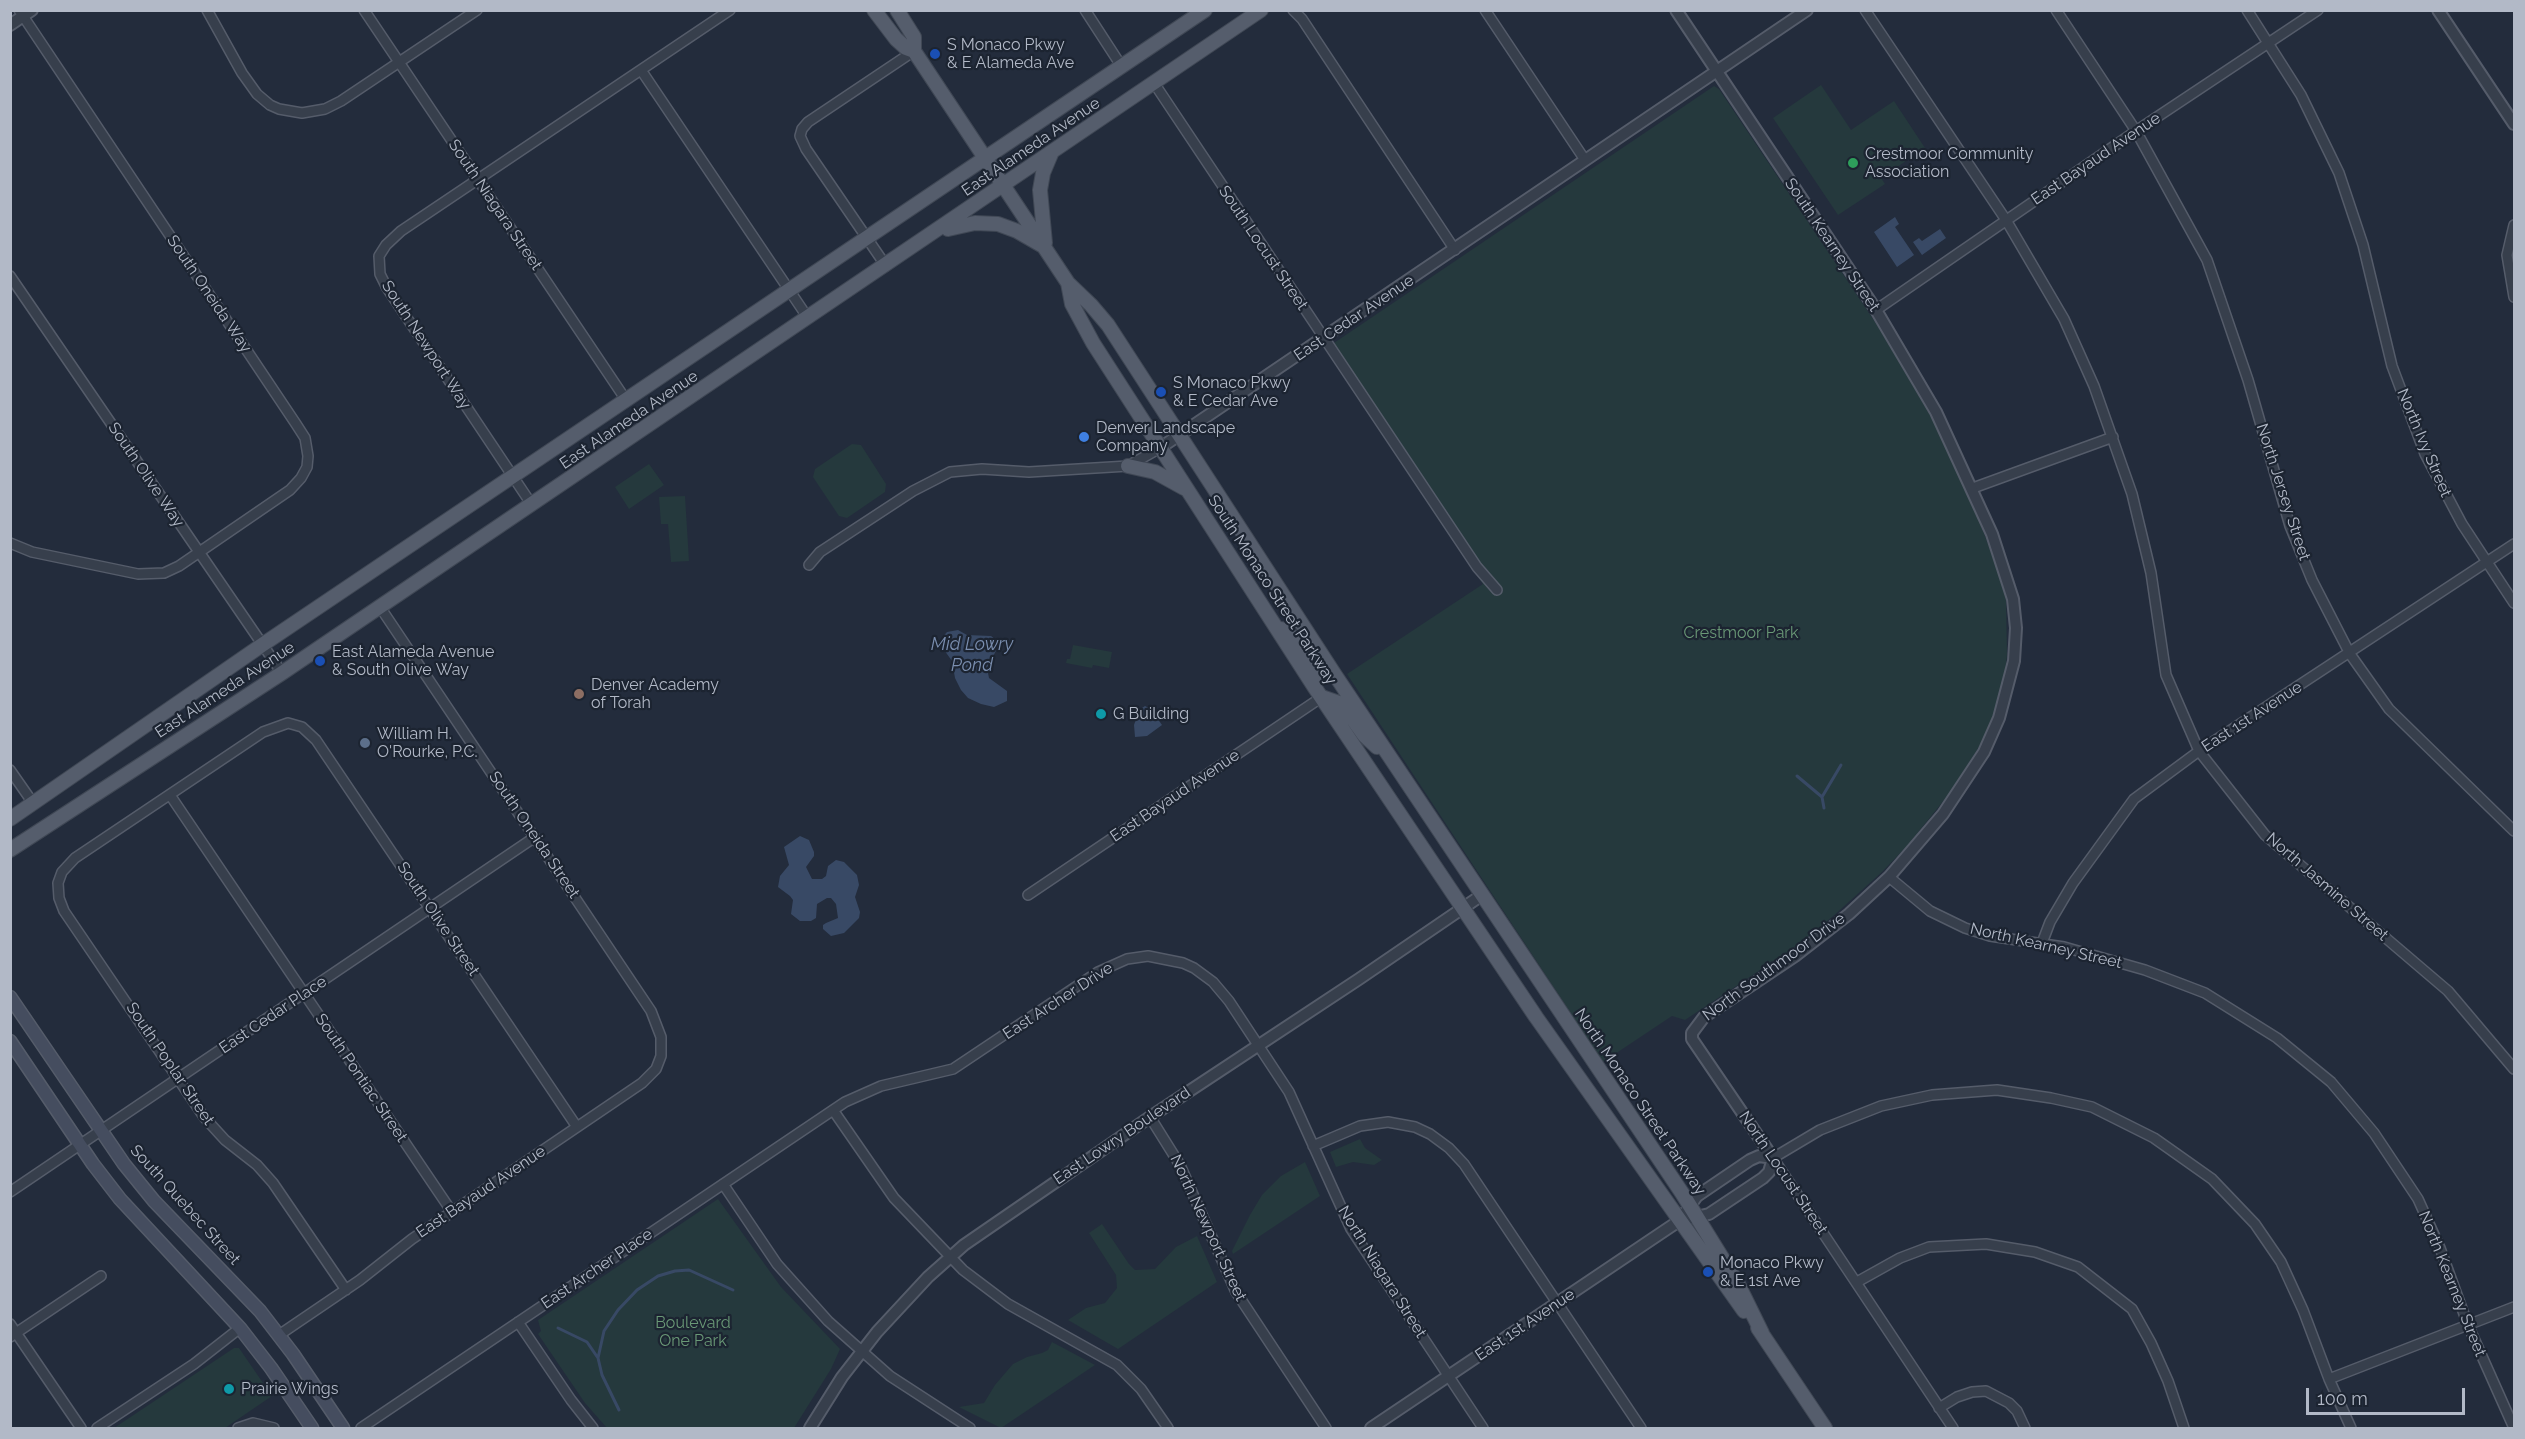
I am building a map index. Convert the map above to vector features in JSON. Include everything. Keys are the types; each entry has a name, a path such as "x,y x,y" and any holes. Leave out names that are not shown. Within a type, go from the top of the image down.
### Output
{"main road":[{"path":"874,10 896,39 906,48 914,51 914,37 897,10"},
{"name":"East Alameda Avenue","path":"10,819 262,645 1205,10"},
{"name":"East Alameda Avenue","path":"10,850 282,673 1261,10"},
{"name":"South Monaco Street Parkway","path":"914,51 1068,283 1108,325 1335,675 1482,895"},
{"path":"1046,249 1040,190 1043,173 1052,153"},
{"path":"932,234 970,223 991,223 1017,231 1046,249"},
{"name":"South Monaco Street Parkway","path":"1068,283 1072,304 1080,321 1160,448 1462,908"},
{"path":"1128,466 1155,472 1187,489"},
{"path":"1274,623 1298,641 1317,670 1325,677 1335,675"},
{"path":"1322,697 1342,704 1364,735 1390,758"},
{"name":"North Monaco Street Parkway","path":"1482,895 1698,1218 1737,1282 1762,1333"},
{"name":"North Monaco Street Parkway","path":"1462,908 1724,1285 1762,1333 1825,1428"},
{"name":"South Quebec Street","path":"10,997 139,1183 244,1294 279,1335 343,1428"},
{"path":"10,1041 80,1145 120,1199 240,1328 312,1428"}],"street":[{"path":"207,10 251,87 270,105 302,113 325,109 399,63 477,10"},
{"name":"South Niagara Street","path":"364,10 626,400"},
{"path":"478,180 730,10"},
{"path":"1084,10 1122,67"},
{"path":"1293,10 1302,19 1455,249"},
{"path":"1485,10 1585,160"},
{"name":"South Kearney Street","path":"1676,10 1876,310 1936,412 1973,488"},
{"name":"East Cedar Avenue","path":"809,565 820,552 913,491 950,472 982,470 1029,472 1128,466 1160,448 1324,338 1807,10"},
{"name":"North Jasmine Street","path":"1865,10 2006,220 2064,319 2094,386 2132,494 2151,573 2166,675 2199,751 2265,835 2448,991 2514,1069"},
{"name":"North Jersey Street","path":"2056,10 2136,131 2207,260 2244,368 2290,526 2312,580 2350,654 2389,709 2514,831"},
{"name":"North Ivy Street","path":"2247,10 2301,95 2330,152 2346,191 2369,267 2390,357 2412,423 2446,496 2514,603"},
{"name":"East Bayaud Avenue","path":"1876,310 2136,131 2318,10"},
{"path":"2438,10 2514,124"},
{"path":"10,25 25,13"},
{"name":"South Oneida Way","path":"10,543 32,552 153,575 169,572 290,490 307,467 308,446 296,424 25,13"},
{"path":"886,266 806,149 800,136 808,122 914,51"},
{"path":"641,70 808,318"},
{"name":"South Locust Street","path":"1154,83 1477,567 1497,590"},
{"name":"South Newport Way","path":"478,180 394,237 383,249 378,265 387,288 532,505"},
{"path":"2514,225 2508,255 2514,297"},
{"name":"South Olive Way","path":"10,276 282,673"},
{"path":"1973,488 2113,437"},
{"name":"North Southmoor Drive","path":"1692,1039 1695,1026 1704,1017 1818,940 1889,877 1943,814 1988,743 2000,718 2008,690 2014,661 2016,628 2013,599 1992,534 1973,488"},
{"name":"East 1st Avenue","path":"2042,943 2050,922 2073,883 2134,799 2199,751 2350,654 2514,544"},
{"name":"South Oneida Street","path":"380,607 651,1011 661,1037"},
{"name":"East Bayaud Avenue","path":"1028,895 1322,697"},
{"name":"South Olive Street","path":"170,795 263,732 288,723 302,727 316,740 577,1127"},
{"path":"10,770 33,803"},
{"name":"South Poplar Street","path":"170,795 75,858 62,872 58,883 59,897 64,911 210,1125 249,1157 273,1183 346,1290"},
{"name":"South Pontiac Street","path":"170,795 452,1212"},
{"name":"East Cedar Place","path":"10,1192 535,837"},
{"name":"North Kearney Street","path":"1889,877 1930,911 1965,928 1990,936 2064,946 2145,970 2205,993 2277,1038 2331,1082 2374,1132 2418,1199 2440,1248 2468,1325 2514,1428"},
{"name":"East Lowry Boulevard","path":"810,1428 861,1352 898,1308 949,1257 983,1231 1150,1117 1482,895"},
{"name":"East Archer Drive","path":"833,1110 872,1089 952,1069 1098,972 1116,962 1137,957 1159,957 1177,961 1204,974 1229,1000 1259,1045"},
{"name":"East Bayaud Avenue","path":"279,1335 346,1290 397,1249 642,1083 654,1073 661,1056 661,1037"},
{"name":"North Locust Street","path":"1692,1039 1953,1428"},
{"name":"North Niagara Street","path":"1259,1045 1289,1092 1350,1229 1483,1428"},
{"path":"1773,1158 1820,1130 1855,1116 1881,1106 1932,1095 1997,1090 2092,1107 2154,1138 2212,1179 2255,1224 2282,1262 2351,1428"},
{"path":"833,1110 894,1198 969,1276 1008,1304 1117,1365 1134,1381 1168,1428"},
{"name":"East Archer Place","path":"361,1428 833,1110"},
{"name":"North Newport Street","path":"1150,1117 1184,1172 1236,1292 1326,1428"},
{"path":"1313,1146 1360,1126 1388,1122 1414,1127 1442,1142 1464,1164 1641,1428"},
{"name":"East 1st Avenue","path":"1371,1428 1679,1221 1709,1214 1763,1178 1769,1172 1773,1158 1759,1156 1750,1160 1697,1196 1689,1204 1679,1221"},
{"path":"723,1184 783,1272 815,1308 861,1352 904,1386 970,1428"},
{"path":"1857,1282 1900,1258 1929,1247 1986,1244 2036,1252 2078,1267 2132,1309 2168,1381 2184,1428"},
{"path":"14,1335 100,1276"},
{"path":"2329,1379 2514,1307"},
{"path":"518,1322 571,1400 594,1428"},
{"path":"10,1324 14,1335 81,1428"},
{"path":"97,1428 202,1358 240,1328"},
{"path":"1939,1408 1957,1397 1972,1392 1986,1391 2009,1403 2017,1411 2025,1428"},
{"path":"238,1428 253,1423 274,1428"}],"green space":[{"name":"Crestmoor Community Association","path":"1821,85 1851,130 1894,101 1925,148 1881,178 1885,184 1838,215 1773,118"},
{"name":"Crestmoor Park","path":"1714,86 1719,89 1879,328 1939,430 1965,484 1998,570 2006,600 2007,655 2004,682 1996,711 1984,739 1949,794 1907,846 1882,872 1792,949 1685,1020 1672,1016 1603,1062 1347,674 1483,584 1325,349"},
{"path":"852,444 861,445 886,484 885,492 847,518 839,516 813,477 815,469"},
{"path":"649,464 664,485 629,509 615,487"},
{"path":"685,496 689,561 671,562 668,524 661,524 659,497"},
{"path":"1073,645 1112,652 1109,668 1093,665 1092,668 1066,663 1067,659 1070,659"},
{"path":"1360,1139 1365,1148 1382,1160 1374,1165 1353,1162 1336,1167 1330,1152"},
{"path":"1305,1162 1320,1196 1233,1254 1232,1251 1262,1195 1281,1176"},
{"name":"Boulevard One Park","path":"718,1199 781,1287 840,1349 831,1369 794,1428 607,1428 585,1403 538,1334 541,1331 538,1320"},
{"path":"1102,1224 1135,1270 1155,1269 1176,1247 1197,1236 1217,1282 1118,1349 1068,1320 1086,1308 1105,1303 1117,1288 1116,1275 1089,1233"},
{"path":"1052,1342 1095,1365 1001,1428 959,1407 984,1403 995,1385 1013,1364 1048,1350"},
{"path":"234,1348 239,1348 272,1396 225,1428 114,1428"}],"water":[{"name":"Crestmoor Community Association","path":"1895,217 1899,224 1895,227 1914,255 1897,267 1874,232"},
{"path":"1940,229 1946,238 1922,255 1913,242 1919,238 1922,241"},
{"name":"Mid Lowry Pond","path":"958,630 967,635 991,636 1000,643 987,668 989,678 1007,691 1007,701 994,707 981,704 968,698 961,690 955,678 952,661 940,640 947,632"},
{"path":"1145,706 1151,709 1162,725 1147,736 1135,737 1134,725 1139,710"},
{"path":"800,836 809,840 814,852 814,856 806,867 812,879 822,879 826,876 828,866 836,860 844,862 857,875 859,885 855,897 860,912 859,918 844,933 831,936 823,929 823,925 838,918 836,904 831,898 817,904 816,918 811,921 800,921 791,914 793,900 778,887 780,876 789,865 784,847"}],"waterway":[{"path":"1822,797 1841,765"},
{"path":"1797,776 1822,797 1824,808"},
{"path":"619,1410 602,1375 598,1358 604,1331 618,1310 637,1290 658,1276 675,1271 689,1270 733,1290"},
{"path":"558,1328 587,1342 598,1358"}],"place":[{"name":"S Monaco Pkwy & E Alameda Ave","path":"935,54"},
{"name":"Crestmoor Community Association","path":"1853,163"},
{"name":"S Monaco Pkwy & E Cedar Ave","path":"1161,392"},
{"name":"Denver Landscape Company","path":"1084,437"},
{"name":"East Alameda Avenue & South Olive Way","path":"320,661"},
{"name":"Denver Academy of Torah","path":"579,694"},
{"name":"G Building","path":"1101,714"},
{"name":"William H. O'Rourke, P.C.","path":"365,743"},
{"name":"Monaco Pkwy & E 1st Ave","path":"1708,1272"},
{"name":"Prairie Wings","path":"229,1389"}]}
